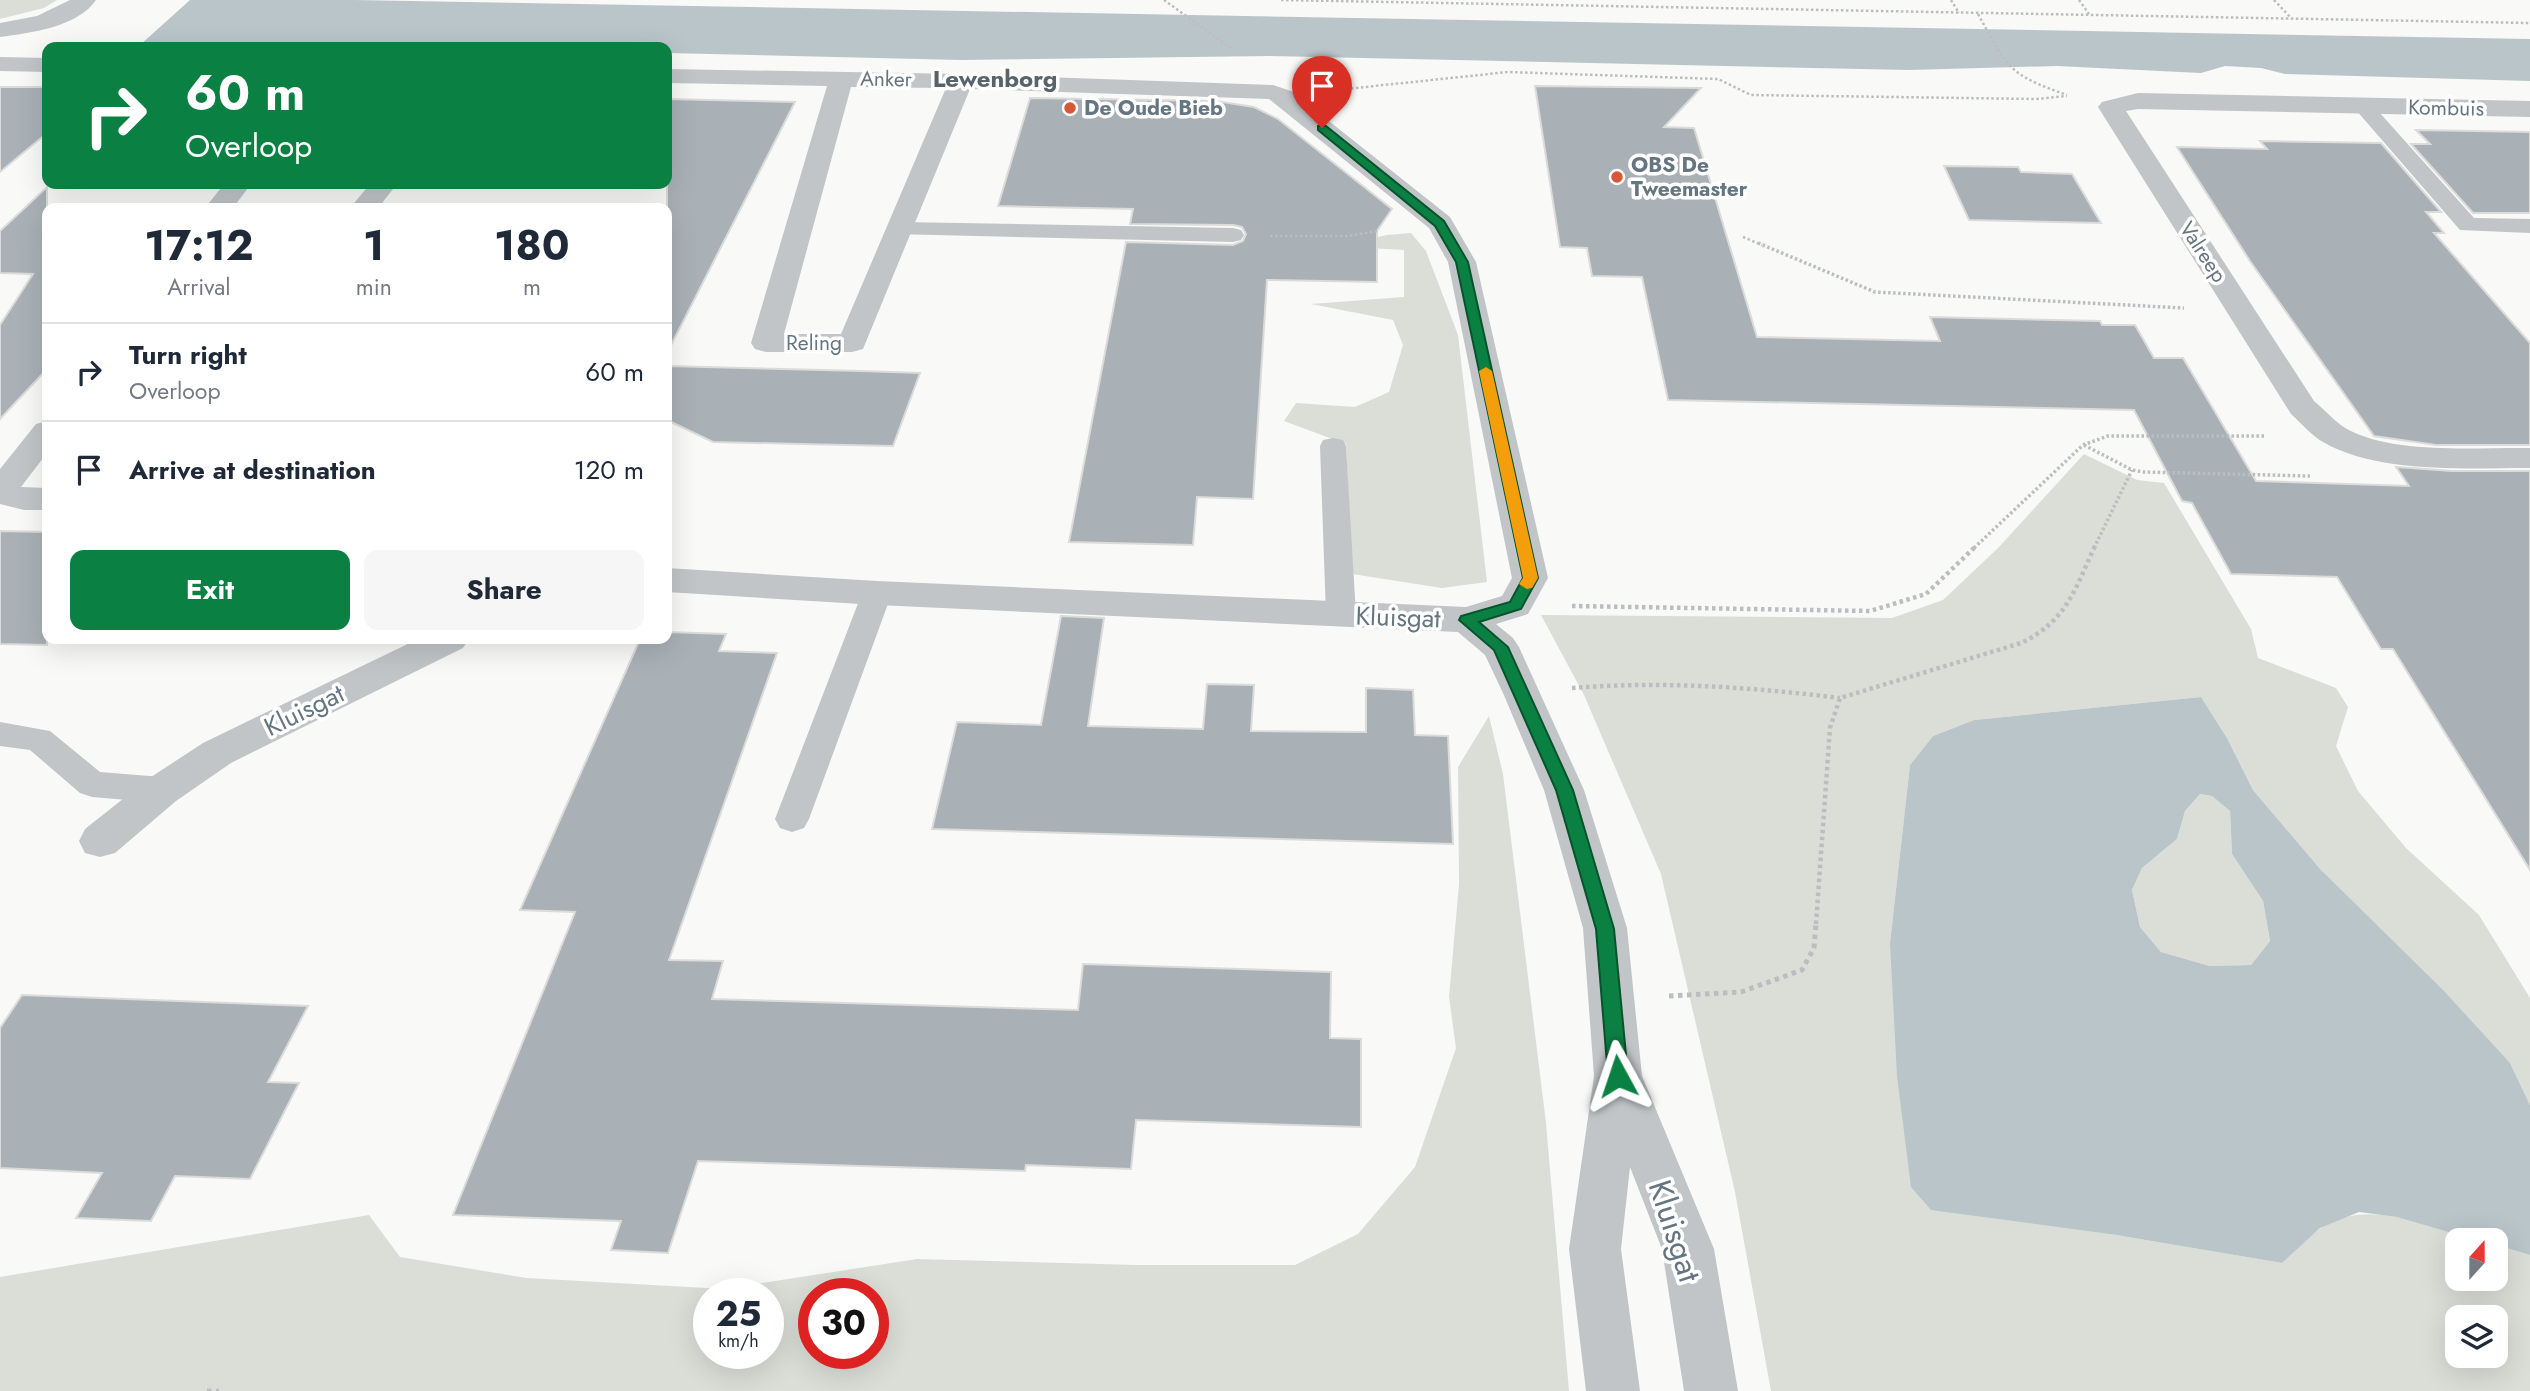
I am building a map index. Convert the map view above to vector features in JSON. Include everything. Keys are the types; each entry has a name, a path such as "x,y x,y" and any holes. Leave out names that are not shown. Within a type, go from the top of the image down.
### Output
{"street":[{"path":"0,30 45,21 71,10 85,0"},
{"path":"0,64 42,65"},
{"name":"Anker","path":"672,76 961,80 1278,94"},
{"name":"Reling","path":"841,79 766,343 852,342 961,80"},
{"path":"1278,94 1440,223 1462,262 1530,578 1516,605 1466,620"},
{"name":"Valreep","path":"2363,106 2138,101 2111,107 2302,407 2336,437 2365,447 2423,456 2530,458"},
{"name":"Kombuis","path":"2363,106 2530,109"},
{"path":"223,203 234,189"},
{"path":"369,203 380,189"},
{"path":"42,438 0,493 24,499 42,499"},
{"name":"Kluisgat","path":"672,580 877,593 1466,620 1500,647 1564,790 1601,916 1618,1076 1595,1249 1613,1391"},
{"name":"Kluisgat","path":"100,841 162,790 217,753 440,644"},
{"name":"Kluisgat","path":"1618,1076 1688,1249 1711,1391"}],"lane":[{"path":"2363,106 2468,225 2530,226"},
{"path":"901,229 1233,235"},
{"name":"Kluisgat","path":"1333,446 1342,615"},
{"path":"792,819 877,593"},
{"path":"0,734 39,738 92,785 162,790"}],"path":[{"path":"1164,0 1240,55"},
{"path":"1281,0 2530,23"},
{"path":"1614,0 1615,6"},
{"path":"1951,0 1959,13"},
{"path":"2079,0 2090,15"},
{"path":"2274,0 2292,19"},
{"path":"1278,94 1507,72 1718,79 1751,95 2036,99 2069,96 2029,82 2007,66 1977,13"},
{"path":"1233,235 1348,236 1407,225 1440,223"},
{"path":"1742,237 1875,292 2241,311"},
{"path":"1516,605 1871,611 1926,594 2084,444 2108,436 2336,437"},
{"path":"2084,444 2132,470 2321,476"},
{"path":"1522,693 1585,687 1671,685 1774,690 1840,698 2021,643 2040,634 2064,611 2132,470"},
{"path":"1612,1000 1741,992 1802,970 1814,948 1830,728 1840,698"},
{"path":"206,1391 219,1391"}],"shaded area":[{"path":"0,0 57,0 44,8 0,19"},
{"path":"190,0 354,0 2530,39 2530,81 2285,74 2261,68 2225,66 2201,73 2057,66 1909,70 1269,56 961,60 672,53 672,42 143,42"},
{"path":"1411,233 1426,251 1458,335 1487,582 1442,588 1352,574 1346,444 1284,421 1296,403 1355,407 1389,392 1403,345 1393,320 1311,304 1404,297 1404,250 1348,247 1350,243"},
{"path":"2084,454 2137,480 2164,483 2251,629 2258,658 2336,688 2348,707 2336,746 2358,791 2406,848 2479,915 2530,998 2530,1105 2510,1063 2321,870 2253,790 2227,738 2201,697 1974,720 1933,736 1910,765 1890,943 2110,1234 2282,1263 2318,1230 2336,1220 2356,1215 2398,1217 2445,1230 2445,1292 2508,1292 2508,1249 2530,1255 2530,1391 1771,1391 1735,1192 1661,874 1584,695 1541,615 1892,618 1943,600 1998,548"},
{"path":"2201,697 2227,738 2253,790 2321,870 2443,990 2510,1063 2530,1105 2530,1255 2508,1249 2508,1228 2445,1228 2445,1231 2397,1217 2359,1212 2320,1228 2282,1263 2110,1234 1931,1210 1911,1187 1897,1076 1890,943 1910,765 1933,736 1974,720","holes":["2200,794 2212,796 2230,811 2232,854 2263,901 2270,941 2251,965 2210,966 2161,952 2140,927 2132,890 2142,868 2177,839 2185,811"]},
{"path":"1489,716 1503,774 1546,1123 1569,1391 0,1391 0,1277 369,1215 400,1257 526,1278 693,1287 693,1369 784,1369 784,1280 917,1259 1137,1265 1295,1265 1358,1234 1415,1167 1456,1048 1449,997 1459,884 1458,767"},
{"path":"2200,794 2212,796 2230,811 2232,854 2263,901 2270,941 2251,965 2210,966 2161,952 2140,927 2132,890 2142,868 2177,839 2185,811"}],"building":[{"path":"1535,86 1701,88 1664,127 1694,128 1757,337 1940,341 1930,317 2100,321 2102,325 2135,325 2154,358 2183,358 2256,481 2409,486 2396,467 2452,471 2530,471 2530,870 2393,649 2381,649 2337,577 2231,574 2192,503 2182,501 2134,410 1668,400 1642,277 1592,276 1587,248 1560,247"},
{"path":"0,87 42,87 42,137 0,172"},
{"path":"1030,98 1216,101 1254,107 1278,119 1392,209 1377,231 1377,282 1267,280 1253,499 1197,497 1193,545 1069,542 1126,242 1233,245 1243,241 1246,234 1242,227 1233,225 1130,224 1133,209 998,206"},
{"path":"672,99 795,102 672,343 672,203 667,203 667,189 672,189"},
{"path":"2416,130 2530,132 2530,213 2473,213 2411,144 2430,144"},
{"path":"2260,141 2381,143 2441,212 2426,212 2444,233 2434,233 2530,343 2530,445 2436,445 2374,436 2250,261 2177,147 2267,149"},
{"path":"1944,166 2018,167 2021,172 2072,174 2101,223 1969,220"},
{"path":"47,189 47,203 42,203 42,374 0,419 0,325 33,274 0,273 0,231"},
{"path":"672,366 920,373 893,446 713,442 672,422"},
{"path":"0,531 42,532 42,644 47,645 0,644"},
{"path":"1061,616 1104,618 1088,726 1203,729 1207,684 1254,685 1251,731 1366,732 1366,688 1413,690 1415,735 1448,736 1453,844 932,829 957,722 1041,725"},
{"path":"672,632 726,634 719,651 777,653 669,960 723,961 712,999 1078,1010 1083,964 1331,972 1330,1038 1361,1039 1361,1127 1136,1120 1131,1169 1026,1165 1025,1171 698,1161 668,1253 611,1250 621,1221 453,1215 575,912 520,910 638,644 672,644"},
{"path":"22,995 308,1006 268,1082 299,1083 250,1179 175,1176 151,1221 76,1218 102,1173 0,1168 0,1028"}],"slow traffic":[{"path":"1486,371 1530,578 1527,584"}],"place":[{"name":"De Oude Bieb","path":"1070,108"},
{"name":"OBS De Tweemaster","path":"1617,177"}],"district":[{"name":"Lewenborg","path":"995,79"}],"route":[{"path":"1322,128 1440,223 1462,262 1530,578 1516,605 1466,620 1500,647 1564,790 1605,929 1618,1076"}]}
